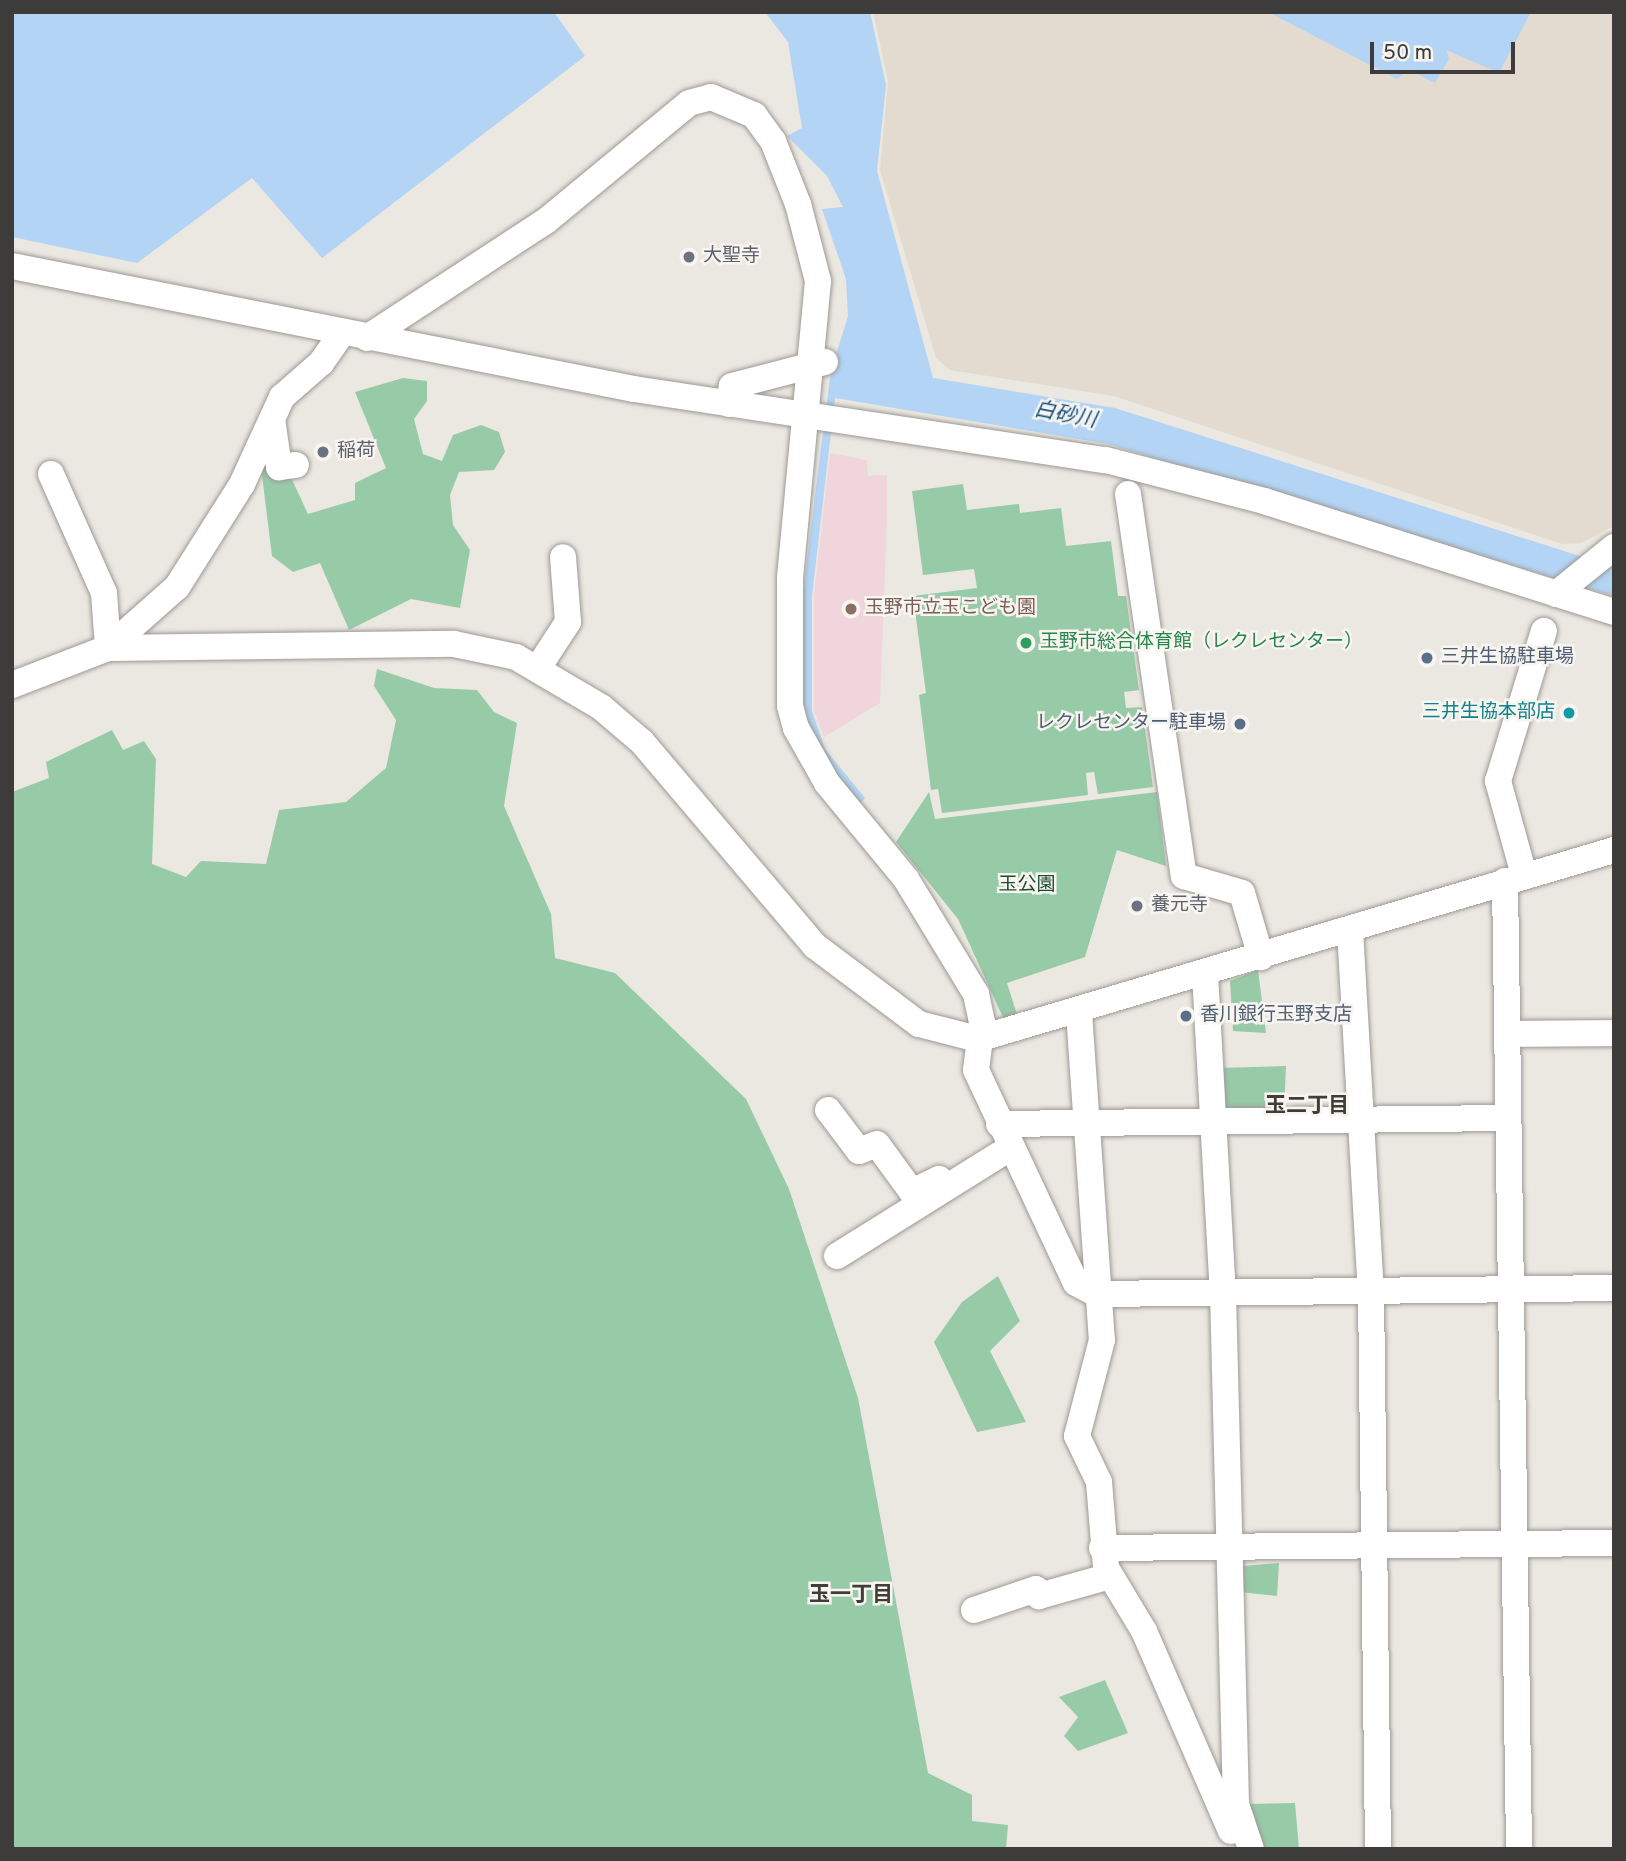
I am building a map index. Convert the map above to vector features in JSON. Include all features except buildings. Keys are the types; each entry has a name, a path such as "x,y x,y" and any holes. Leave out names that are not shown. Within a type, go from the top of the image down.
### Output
{"street":[{"path":"108,648 177,587 242,484 282,397 321,363 355,335 546,221 689,103 711,97 754,115 773,141 798,204 818,281 823,416 790,579 790,706 796,728 827,783 906,879 976,994 976,1070 1010,1148 1076,1283 1097,1294 1614,1288"},
{"path":"12,267 355,335 729,404 1106,460 1264,501 1562,588 1614,612"},
{"path":"729,404 732,386 819,363"},
{"path":"272,419 279,467 296,465"},
{"path":"51,474 104,593 108,648"},
{"path":"1128,494 1184,876 1241,893 1261,957"},
{"path":"1562,588 1604,553"},
{"path":"538,668 568,622 563,557"},
{"path":"1519,1849 1517,1544 1507,1034 1515,878 1499,781 1544,631"},
{"path":"12,685 108,648 454,644 538,668 601,707 642,742 815,946 919,1024 978,1038 1079,1013 1614,850"},
{"path":"1350,930 1365,1117 1371,1291 1378,1849"},
{"path":"1205,974 1223,1293 1236,1804 1251,1849"},
{"path":"1079,1013 1102,1340 1077,1436 1099,1482 1102,1548 1110,1576 1143,1631 1235,1849"},
{"path":"1507,1034 1614,1033"},
{"path":"828,1110 859,1151 877,1144 912,1192 939,1179 944,1186"},
{"path":"999,1124 1365,1117 1508,1118"},
{"path":"837,1256 944,1186 1010,1148"},
{"path":"1102,1548 1614,1543"},
{"path":"974,1609 1036,1589 1039,1596 1110,1576"}],"shaded area":[{"path":"873,12 1614,12 1614,526 1581,543 1562,544 1114,396 950,370 936,358 880,170 888,81"},
{"path":"830,453 867,460 868,476 887,475 887,518 880,703 824,737 814,710 814,595"}],"green space":[{"path":"403,378 427,381 427,401 414,419 423,454 442,461 453,435 481,425 499,432 505,452 494,470 459,472 450,495 453,525 470,550 460,608 411,599 349,630 320,563 293,572 272,556 260,459 288,471 308,514 355,500 355,483 386,468 355,392"},
{"name":"玉野市総合体育館（レクレセンター）","path":"963,484 967,510 1019,504 1020,513 1061,508 1066,546 1111,541 1118,596 1126,596 1139,690 1124,692 1126,708 1142,707 1153,787 1098,794 1094,772 1086,773 1088,795 942,813 938,789 931,790 919,695 926,693 913,596 977,588 974,569 923,575 912,491"},
{"path":"377,669 434,688 477,690 494,712 517,723 504,806 551,914 555,958 615,973 746,1099 789,1189 858,1398 928,1773 972,1795 972,1821 1008,1825 1006,1849 12,1849 12,792 49,778 46,762 112,730 123,750 144,741 156,759 152,864 186,877 201,861 266,864 279,810 346,802 386,768 396,720 374,686"},
{"name":"玉公園","path":"929,792 935,819 1157,792 1166,866 1117,850 1085,957 1007,983 1019,1021 1006,1024 958,919 896,842"},
{"path":"1258,970 1266,1033 1233,1031 1230,981"},
{"path":"1286,1066 1284,1111 1219,1112 1218,1068"},
{"path":"998,1276 1020,1321 990,1351 1026,1422 977,1432 934,1342 962,1302"},
{"path":"1279,1563 1277,1596 1240,1592 1243,1566"},
{"path":"1105,1680 1128,1733 1078,1751 1064,1736 1078,1717 1059,1697"},
{"path":"1295,1803 1299,1849 1259,1849 1248,1804"}],"water":[{"path":"12,12 554,12 585,56 322,258 252,178 137,263 12,237"},
{"name":"白砂川","path":"765,12 870,12 886,85 877,171 933,378 1115,408 1614,567 1614,596 1108,444 835,398 812,596 812,711 825,749 865,798 859,805 818,753 803,712 803,595 831,371 848,316 846,279 822,209 843,207 827,176 787,136 802,128 788,42"},
{"path":"1268,12 1531,12 1499,73 1446,50 1449,59 1435,83 1408,69 1397,79"}],"place":[{"name":"大聖寺","path":"689,257"},
{"name":"稲荷","path":"323,452"},
{"name":"玉野市立玉こども園","path":"851,609"},
{"name":"玉野市総合体育館（レクレセンター）","path":"1026,643"},
{"name":"三井生協駐車場","path":"1427,658"},
{"name":"三井生協本部店","path":"1569,713"},
{"name":"レクレセンター駐車場","path":"1240,724"},
{"name":"養元寺","path":"1137,906"},
{"name":"香川銀行玉野支店","path":"1186,1016"}],"district":[{"name":"玉二丁目","path":"1307,1107"},
{"name":"玉一丁目","path":"851,1596"}]}
